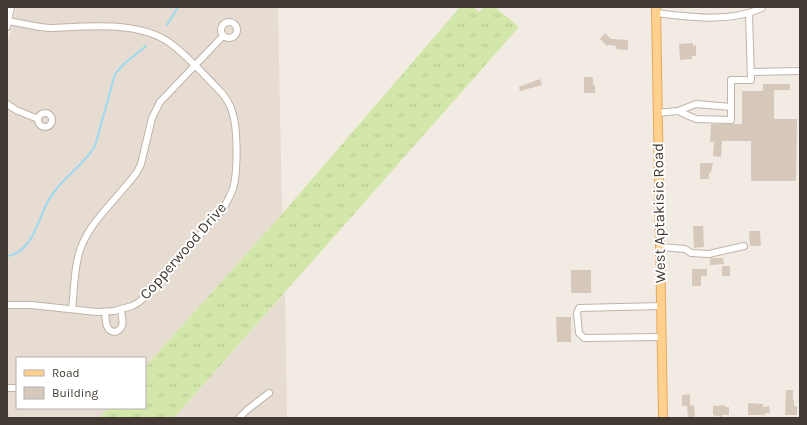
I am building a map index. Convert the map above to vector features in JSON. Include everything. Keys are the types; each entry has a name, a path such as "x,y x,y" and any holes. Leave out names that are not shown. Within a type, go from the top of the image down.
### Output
{"main road":[{"name":"West Aptakisic Road","path":"656,10 663,418"}],"street":[{"path":"8,24 11,7"},
{"path":"667,7 667,14"},
{"path":"656,10 667,14 702,18 749,14 762,7"},
{"path":"678,111 696,119 731,120 731,80 751,80 749,14"},
{"name":"Copperwood Drive","path":"7,305 31,305 105,312 121,310 139,302 149,293 223,209 232,190 236,167 235,123 232,110 227,99 170,43 142,29 124,27 40,27 8,24"},
{"path":"72,309 78,257 88,233 95,222 137,172 141,164 152,118 160,102 223,36"},
{"path":"751,72 800,71"},
{"path":"7,104 38,119"},
{"path":"657,113 678,111 696,104 731,107"},
{"path":"660,247 685,249 691,253 709,254 744,246"},
{"path":"661,306 579,308 577,314 579,333 584,338 661,337"},
{"path":"105,312 108,328 111,332 117,332 123,325 121,310"},
{"path":"238,418 269,393"}],"shaded area":[{"path":"16,7 278,7 282,214 146,366 146,357 16,357 16,409 107,409 99,418 7,418 7,44"},
{"path":"285,293 287,418 174,418"}],"green space":[{"path":"460,7 473,7 479,12 484,7 495,7 519,27 174,418 99,418 107,409 146,409 146,366 282,214"}],"building":[{"path":"605,33 611,39 628,40 628,50 616,49 616,46 607,46 600,39"},
{"path":"693,43 693,46 696,45 696,56 692,56 692,59 680,60 679,44"},
{"path":"584,77 593,77 595,93 584,93"},
{"path":"540,79 542,85 520,91 519,87"},
{"path":"763,84 790,84 790,90 774,90 774,119 797,119 796,181 751,181 751,141 722,141 721,157 713,156 714,142 710,142 711,124 742,124 742,91 763,91"},
{"path":"700,163 713,163 711,173 709,173 709,179 700,179"},
{"path":"693,226 703,226 704,247 694,248"},
{"path":"749,231 760,231 761,246 750,246"},
{"path":"710,258 723,258 724,264 710,265"},
{"path":"722,266 730,266 730,276 722,276"},
{"path":"692,269 707,269 707,276 701,276 701,286 692,286"},
{"path":"571,270 591,270 591,293 571,293"},
{"path":"556,317 571,317 571,342 557,342"},
{"path":"786,390 793,390 793,400 794,406 797,406 797,415 785,415"},
{"path":"690,394 690,406 694,405 695,418 688,418 687,406 682,406 682,395"},
{"path":"748,403 763,404 763,407 769,406 770,413 765,413 765,415 748,415"},
{"path":"725,405 725,407 729,407 729,415 722,415 722,417 713,415 713,406"}],"waterway":[{"path":"167,25 178,7"},
{"path":"7,256 15,254 28,243 52,195 83,162 95,146 115,74 124,64 146,46"}]}
